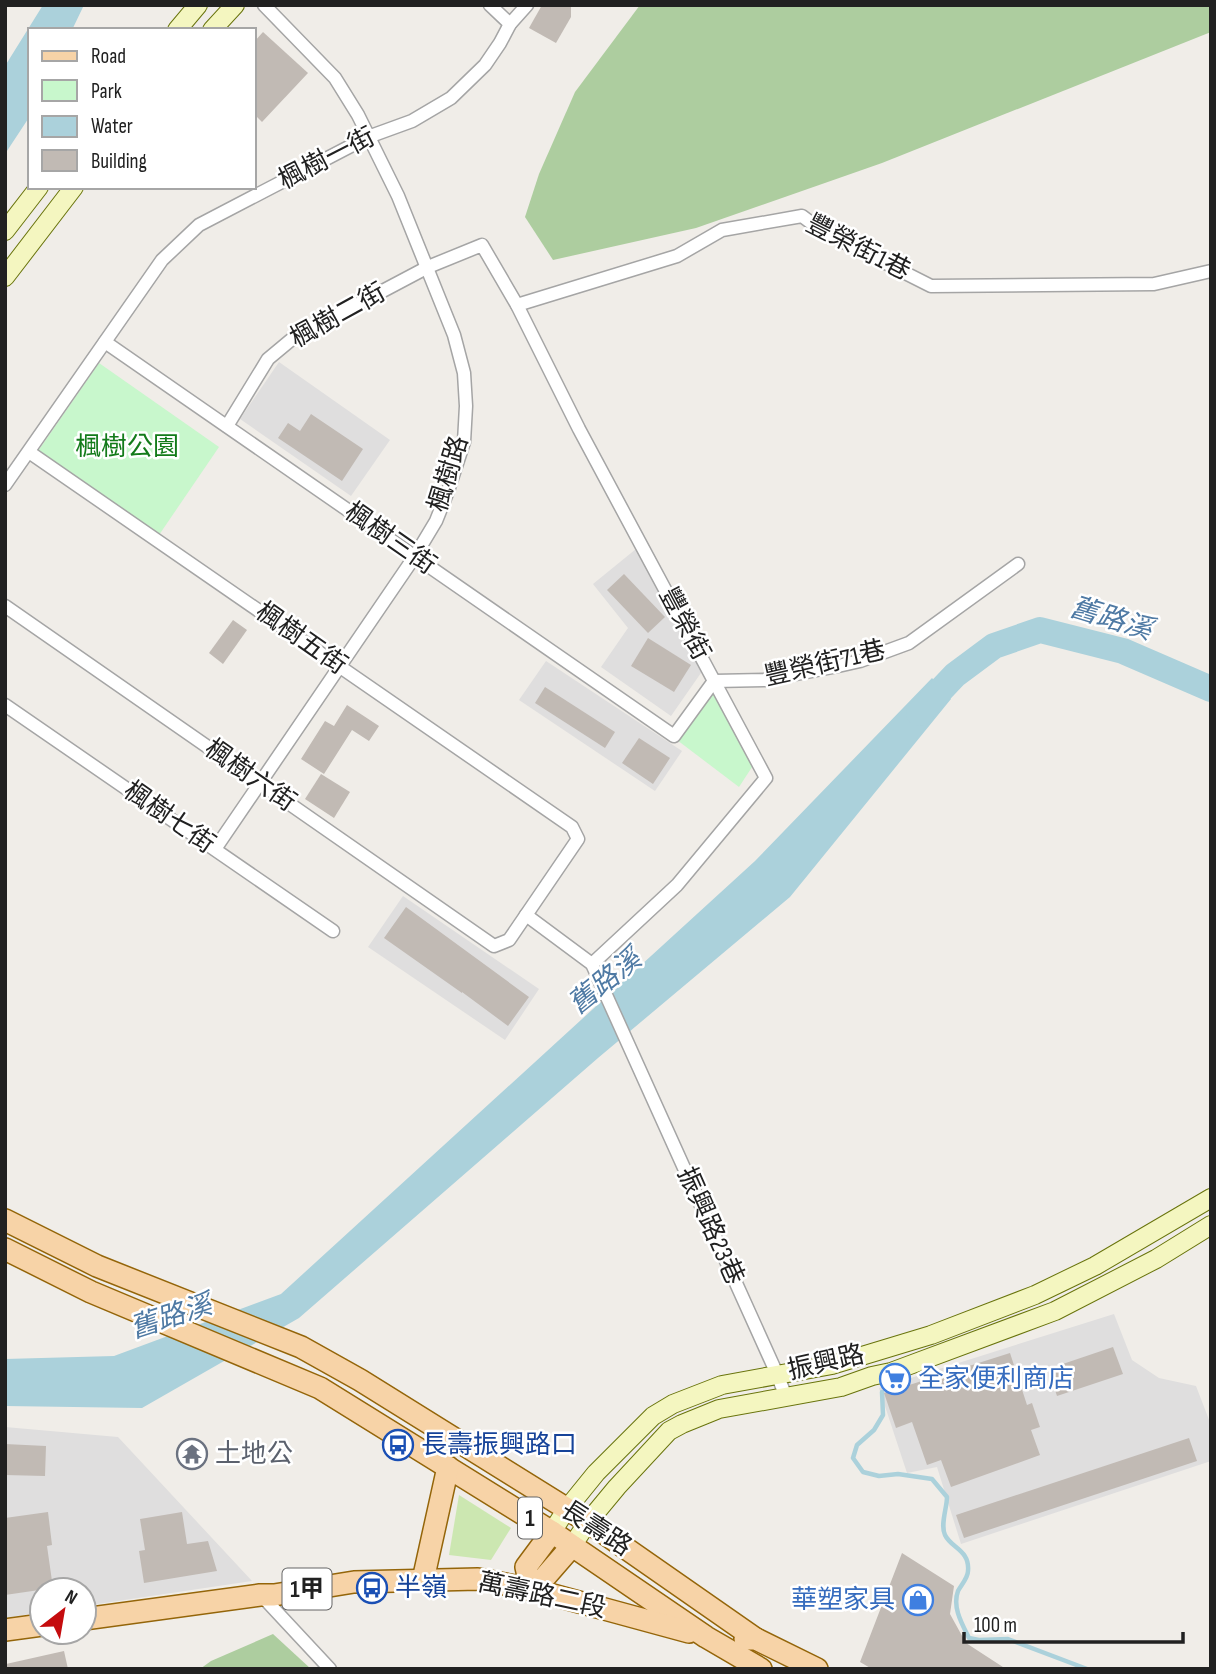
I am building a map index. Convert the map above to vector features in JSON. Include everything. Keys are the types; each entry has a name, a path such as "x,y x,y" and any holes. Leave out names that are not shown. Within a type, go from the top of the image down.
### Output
{"main road":[{"name":"長壽路","path":"5,1220 97,1266 301,1347 360,1380 588,1522 757,1639"},
{"name":"長壽路","path":"5,1249 91,1292 320,1388 552,1532 706,1637"},
{"path":"423,1580 448,1466"},
{"path":"552,1532 526,1567 531,1589 572,1546"},
{"name":"萬壽路二段","path":"98,1617 274,1595 342,1583 478,1579 531,1589 706,1637 757,1639 817,1669"},
{"path":"5,1630 28,1627"},
{"name":"萬壽路二段","path":"706,1637 761,1669"}],"street":[{"path":"179,28 198,5"},
{"path":"214,28 235,5"},
{"name":"楓樹路","path":"215,849 415,556 436,521 464,442 464,373 454,335 398,197 358,116 335,78 264,5"},
{"path":"490,5 510,24"},
{"name":"楓樹一街","path":"5,485 162,260 199,225 368,137 412,121 451,98 485,65 510,24 527,5"},
{"path":"5,231 37,189"},
{"path":"5,276 72,189"},
{"name":"豐榮街1巷","path":"517,305 677,256 722,230 802,216 822,231 931,286 1154,285 1211,271"},
{"name":"楓樹二街","path":"227,426 268,359 292,339 428,267 481,245"},
{"name":"豐榮街","path":"481,245 517,305 579,429 766,778 677,885 592,964"},
{"name":"楓樹三街","path":"105,342 674,736 714,681"},
{"name":"楓樹五街","path":"29,452 572,827 579,839 526,915"},
{"name":"豐榮街71巷","path":"714,681 765,680 838,666 909,643 1018,564"},
{"name":"楓樹六街","path":"5,606 494,946 509,940 526,915"},
{"name":"楓樹七街","path":"5,705 333,931"},
{"path":"526,915 592,964"},
{"name":"振興路23巷","path":"592,964 786,1397"},
{"name":"振興路","path":"552,1532 596,1473 653,1416 673,1404 722,1385 832,1365 931,1335 1035,1295 1095,1266 1211,1198"},
{"name":"振興路","path":"572,1546 617,1487 669,1432 682,1424 719,1409 842,1387 1055,1311 1156,1259 1211,1226"},
{"path":"260,1595 330,1669"}],"shaded area":[{"path":"279,362 390,440 351,496 240,419"},
{"path":"636,549 703,670 671,716 601,667 628,628 593,584"},
{"path":"546,661 682,751 655,791 519,700"},
{"path":"403,896 539,989 505,1040 368,947"},
{"path":"1114,1314 1132,1360 1159,1378 1196,1386 1211,1425 1211,1461 961,1544 937,1467 907,1473 879,1388"},
{"path":"5,1427 118,1437 252,1581 98,1604 98,1576 28,1576 28,1614 5,1618"}],"green space":[{"path":"640,5 1211,5 1211,32 882,163 696,228 553,260 525,217 539,174 575,92"},
{"name":"楓樹公園","path":"99,363 219,447 159,535 38,451"},
{"path":"717,685 754,764 739,787 677,740"},
{"path":"459,1495 511,1528 491,1560 449,1555"},
{"path":"273,1634 311,1669 200,1669 211,1661"}],"water":[{"path":"43,5 84,5 73,28 29,28"},
{"path":"28,29 28,119 5,154 5,66"},
{"path":"932,678 951,699 790,897 598,1058 299,1318 142,1408 5,1406 5,1359 114,1356 281,1294 755,861"}],"building":[{"path":"542,5 571,5 571,17 556,43 529,28"},
{"path":"263,32 308,73 262,122 256,116 256,40"},
{"path":"311,414 363,449 342,481 278,438 288,423 300,431"},
{"path":"624,574 665,617 648,633 607,590"},
{"path":"233,620 247,630 223,664 209,653"},
{"path":"648,638 691,665 674,692 631,666"},
{"path":"545,687 615,732 605,748 535,703"},
{"path":"347,705 379,726 369,741 352,730 324,774 301,759 325,721 334,726"},
{"path":"639,738 670,758 653,784 622,763"},
{"path":"321,774 350,792 334,818 305,799"},
{"path":"406,907 529,997 508,1026 384,938"},
{"path":"1113,1347 1123,1374 1057,1396 1048,1369"},
{"path":"1010,1353 1027,1405 1032,1403 1040,1427 1031,1430 1040,1455 951,1487 941,1460 927,1465 912,1422 896,1428 884,1393"},
{"path":"1189,1438 1197,1461 964,1538 956,1515"},
{"name":"土地公","path":"195,1439 207,1449 188,1469 177,1459"},
{"path":"5,1444 46,1446 45,1476 5,1475"},
{"path":"48,1512 52,1545 47,1546 51,1576 28,1576 28,1592 5,1595 5,1518"},
{"path":"182,1512 187,1544 208,1541 217,1571 144,1583 139,1551 145,1550 140,1519"},
{"name":"華塑家具","path":"902,1553 954,1586 950,1614 966,1643 1006,1669 872,1669 860,1662"},
{"path":"64,1651 68,1669 7,1669 6,1664"}],"waterway":[{"name":"舊路溪","path":"919,713 955,675 994,646 1040,630 1123,651 1211,689"},
{"path":"882,1392 883,1415 874,1430 857,1445 853,1458 863,1472 879,1476 898,1474 932,1479 947,1497 943,1521 945,1535 963,1554 968,1564 968,1574 958,1591 956,1603 969,1638 1008,1639 1087,1669"}],"place":[{"name":"全家便利商店","path":"895,1379"},
{"name":"長壽振興路口","path":"398,1445"},
{"name":"土地公","path":"192,1454"},
{"name":"半嶺","path":"372,1588"},
{"name":"華塑家具","path":"918,1600"}]}
